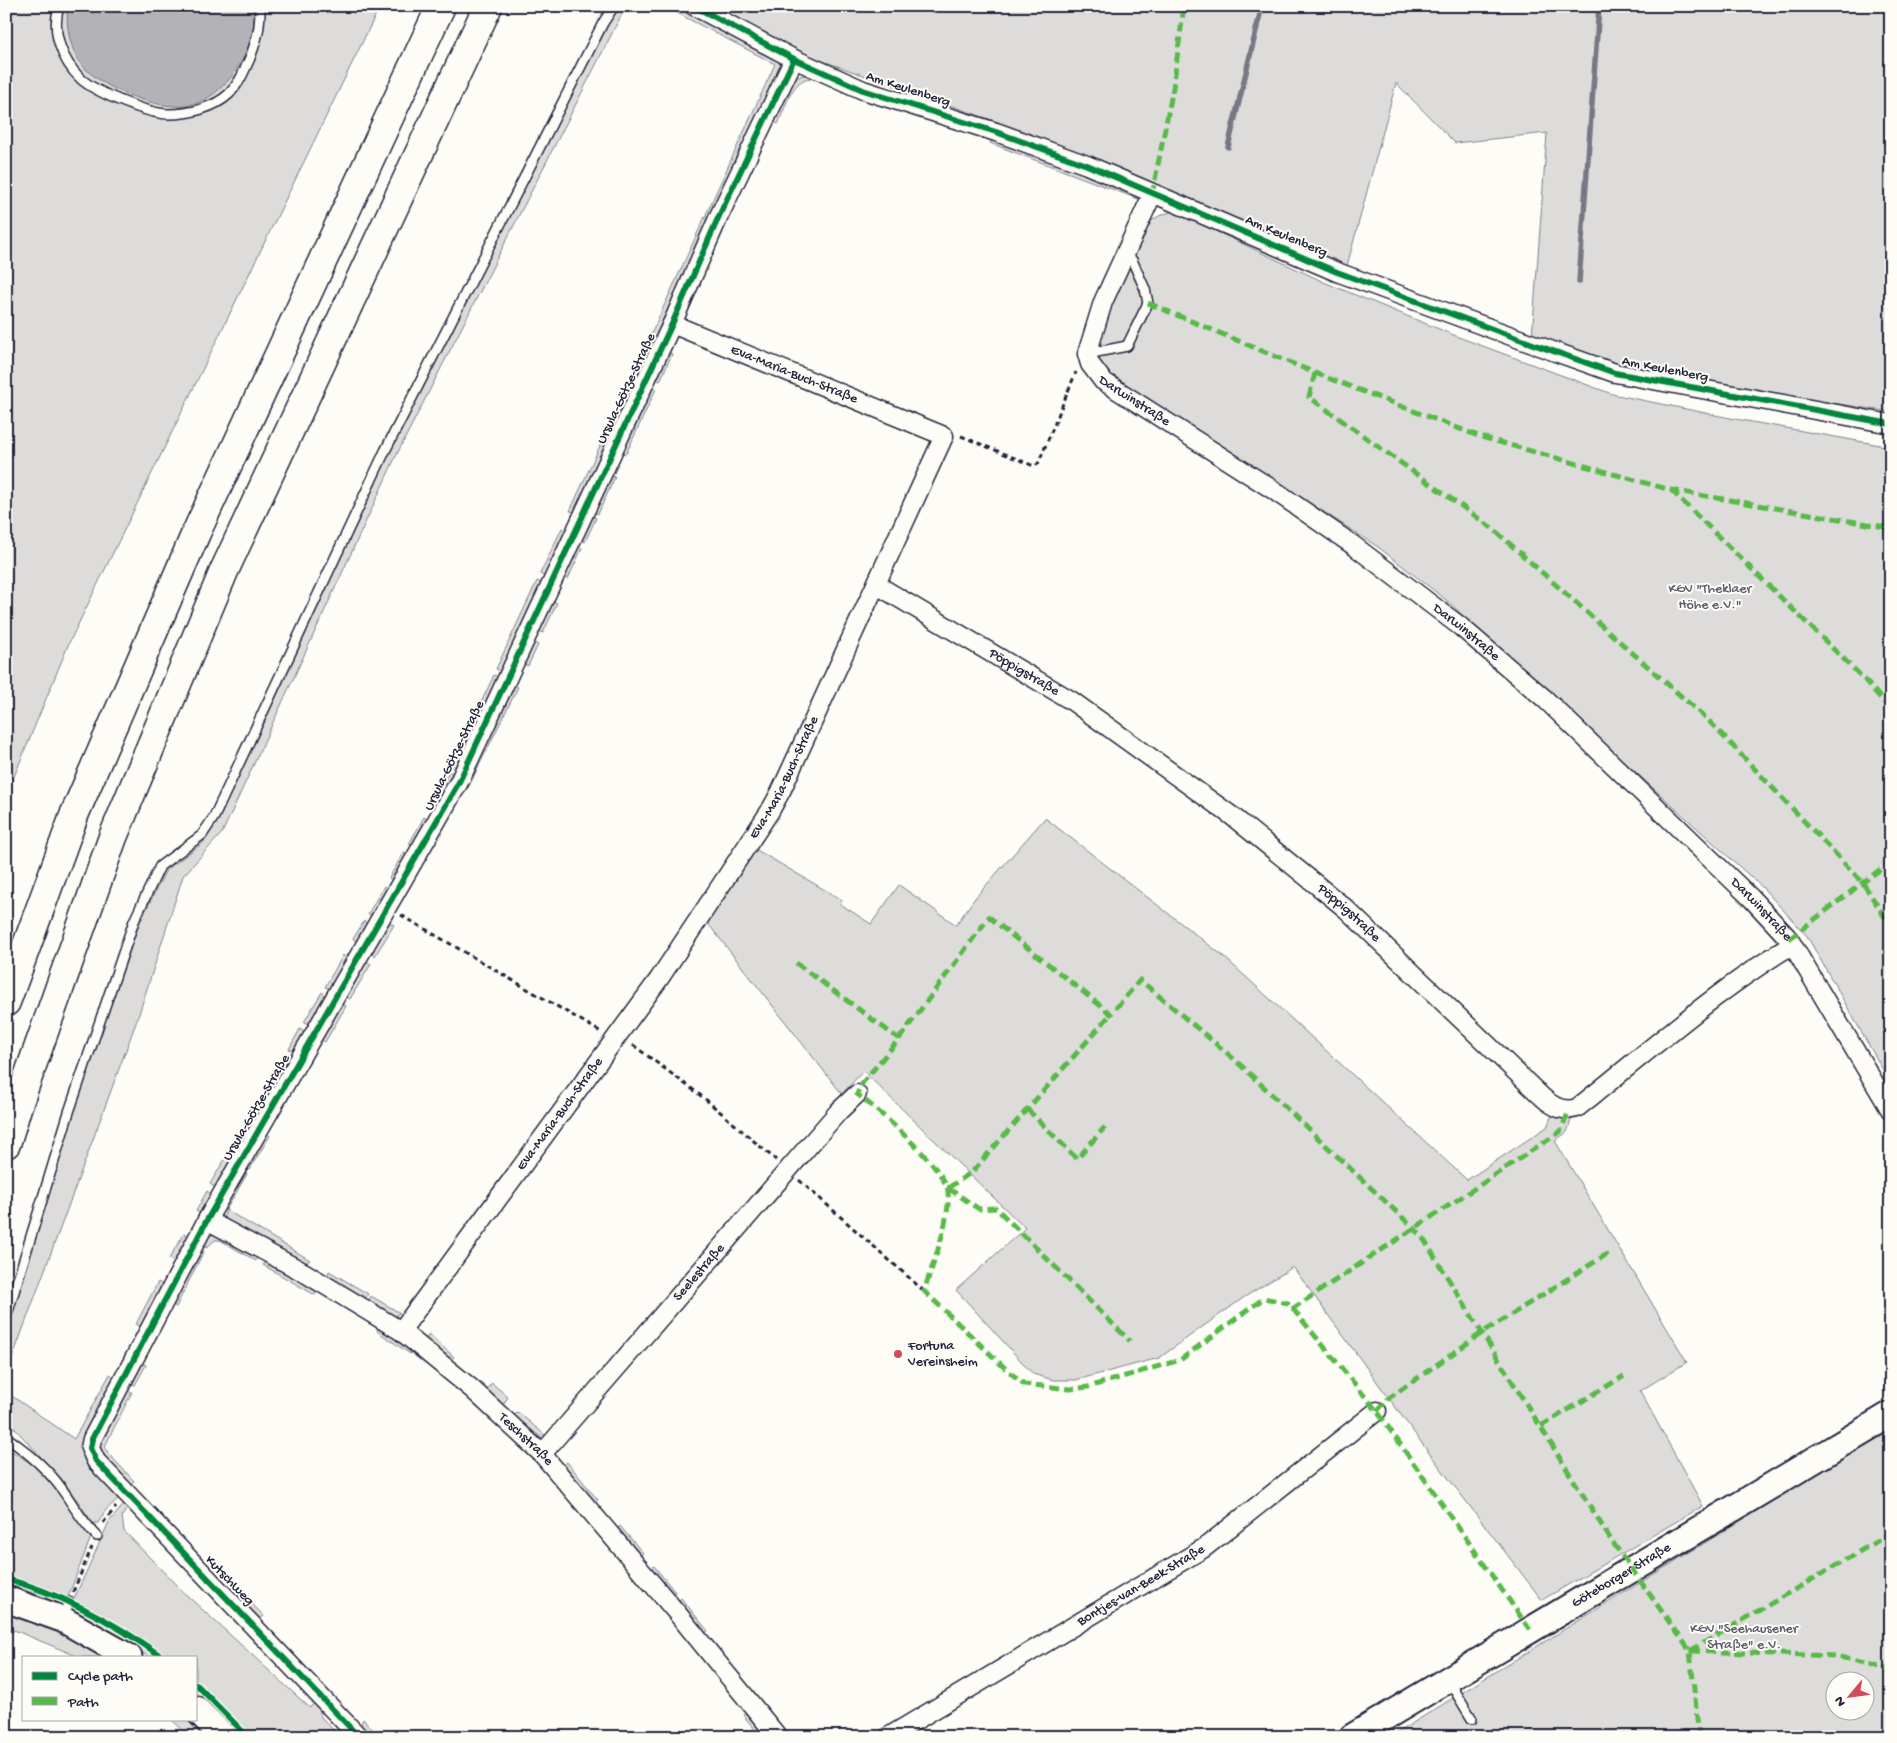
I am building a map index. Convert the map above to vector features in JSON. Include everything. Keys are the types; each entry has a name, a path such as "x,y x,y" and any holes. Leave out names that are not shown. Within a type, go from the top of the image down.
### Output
{"highway":[{"path":"6,1002 76,813 196,533 441,6"},
{"path":"6,1144 18,1105 113,837 224,572 488,6"}],"street":[{"name":"Am Keulenberg","path":"694,6 794,60 863,90 996,132 1087,166 1337,272 1615,373 1891,424"},
{"name":"Ursula-Götze-Straße","path":"92,1439 207,1220 459,782 672,324 719,216 794,60"},
{"path":"1089,359 1103,302 1152,195"},
{"name":"Eva-Maria-Buch-Straße","path":"401,1330 659,979 781,791 944,436 672,324"},
{"name":"Darwinstraße","path":"1089,359 1103,381 1283,496 1353,545 1461,627 1545,699 1624,773 1751,898 1792,945 1891,1112"},
{"name":"Pöppigstraße","path":"877,585 1072,701 1232,816 1345,908 1538,1093 1558,1108 1569,1111 1577,1108 1673,1031 1769,959 1792,945"},
{"name":"Seelestraße","path":"542,1454 788,1170 857,1094"},
{"name":"Teschstraße","path":"207,1220 305,1273 401,1330 472,1389 542,1454 677,1613 778,1737"},
{"name":"Bontjes-van-Beek-Straße","path":"888,1737 1204,1548 1377,1411"},
{"name":"Göteborger Straße","path":"1352,1737 1891,1414"},
{"name":"Kutschweg","path":"92,1439 90,1448 96,1461 360,1737"},
{"path":"6,1599 66,1610 128,1656"},
{"path":"198,1711 224,1737"}],"lane":[{"path":"59,6 56,16 57,39 64,56 81,79 118,101 167,114 204,108 228,95 240,80 260,32 260,6"},
{"path":"6,1318 69,1112 134,921 160,866 202,835 214,817 385,451 603,23 614,6"},
{"path":"1089,359 1110,348 1127,346 1148,303 1145,290 1132,260 1124,256"},
{"path":"6,1437 36,1461 60,1486 88,1528 96,1536"},
{"path":"1448,1679 1472,1719"}],"path":[{"path":"944,436 952,433 960,435 1034,466 1038,464 1074,373 1089,359"},
{"path":"387,907 617,1037 704,1098 924,1291"},
{"path":"66,1610 105,1518 121,1502"}],"green space":[{"path":"6,6 380,6 69,643 6,796"},
{"path":"619,6 626,6 396,456 222,833 183,876 137,1020 6,1375 6,1336 39,1222 73,1112 140,922 166,870 203,843 219,819 276,691 389,453 607,24"},
{"path":"677,6 683,6 775,57 780,61 782,67 576,512 570,511 775,64 675,12"},
{"path":"712,6 1891,6 1891,412 1786,396 1617,365 1532,337 1547,133 1455,143 1396,83 1347,266 1012,127 800,53"},
{"path":"808,75 810,78 803,80 793,90 778,124 772,121 794,79"},
{"path":"994,138 1083,171 1140,196 1138,199 990,143"},
{"name":"KGV \"Theklaer Höhe e.V.\"","path":"1173,211 1326,283 1461,338 1612,394 1730,418 1891,447 1891,1084 1807,936 1763,888 1445,599 1378,547 1105,371 1097,358 1095,344 1145,225 1159,216"},
{"path":"666,352 672,354 660,381 654,378"},
{"path":"650,387 656,389 626,454 620,451"},
{"path":"609,475 615,477 598,514 592,511"},
{"path":"590,515 596,518 585,542 580,540"},
{"path":"562,528 567,532 545,577 540,574"},
{"path":"577,545 582,548 568,579 562,576"},
{"path":"537,581 541,583 501,671 496,669"},
{"path":"551,600 557,603 543,633 537,630"},
{"path":"532,641 538,645 528,666 522,663"},
{"path":"494,675 498,677 484,709 478,709"},
{"path":"512,684 518,687 468,788 463,786"},
{"path":"475,716 481,719 456,770 450,767"},
{"path":"449,771 454,774 441,801 435,798"},
{"path":"424,817 430,821 415,846 409,844"},
{"path":"1045,818 1222,955 1467,1180 1547,1127 1553,1112 1573,1114 1567,1132 1555,1141 1687,1362 1640,1391 1703,1506 1542,1600 1429,1453 1293,1267 1243,1298 1159,1358 1076,1380 1053,1380 1033,1374 956,1290 1025,1228 863,1071 842,1094 706,921 755,849 842,900 840,904 871,924 899,885 956,925 975,898"},
{"path":"404,852 410,856 395,882 389,878"},
{"path":"384,886 391,890 376,917 368,914"},
{"path":"364,921 370,926 358,942 353,939"},
{"path":"387,921 394,925 375,956 369,953"},
{"path":"343,955 348,960 331,989 325,987"},
{"path":"364,961 371,964 350,999 344,995"},
{"path":"322,992 327,996 311,1024 304,1022"},
{"path":"340,1002 346,1006 325,1042 319,1039"},
{"path":"300,1029 306,1033 295,1052 289,1049"},
{"path":"255,1109 260,1112 241,1144 236,1141"},
{"path":"265,1133 270,1136 249,1170 244,1167"},
{"path":"231,1149 236,1152 216,1188 210,1184"},
{"path":"242,1171 247,1174 226,1210 223,1206"},
{"path":"207,1191 213,1196 201,1214 196,1211"},
{"path":"226,1210 310,1260 305,1264 223,1218"},
{"path":"184,1233 190,1237 176,1263 169,1259"},
{"path":"217,1234 258,1254 256,1261 220,1240 215,1240 206,1248 201,1244 208,1236"},
{"path":"199,1248 204,1251 176,1307 170,1303"},
{"path":"268,1259 319,1288 315,1295 263,1265"},
{"path":"329,1271 368,1294 365,1299 327,1277"},
{"path":"158,1282 163,1285 142,1327 136,1324"},
{"path":"371,1296 400,1313 395,1316 368,1301"},
{"path":"380,1326 413,1348 410,1354 377,1331"},
{"path":"429,1334 454,1357 451,1360 426,1339"},
{"path":"139,1362 146,1365 135,1385 129,1383"},
{"path":"110,1374 115,1378 85,1437 121,1496 105,1511 98,1523 93,1523 65,1483 6,1419 6,1386 9,1394 74,1439"},
{"path":"492,1383 508,1397 503,1405 486,1390"},
{"path":"126,1389 132,1392 105,1446 108,1453 134,1481 128,1487 100,1455 98,1444"},
{"path":"518,1412 546,1436 543,1439 514,1416"},
{"name":"KGV \"Seehausener Straße\" e.V.","path":"1891,1428 1891,1737 1390,1737"},
{"path":"6,1447 33,1465 55,1488 91,1537 68,1597 6,1576"},
{"path":"567,1462 598,1500 595,1503 564,1465"},
{"path":"126,1502 130,1505 122,1516 124,1531 181,1590 310,1708 317,1698 321,1717 340,1737 252,1737 198,1683 198,1656 166,1656 136,1635 73,1601 109,1522"},
{"path":"620,1526 643,1553 639,1557 617,1529"},
{"path":"654,1566 675,1592 671,1595 650,1570"},
{"path":"6,1583 63,1602 63,1605 61,1606 6,1587"},
{"path":"241,1593 264,1616 258,1621 237,1598"},
{"path":"681,1598 708,1631 705,1634 677,1602"},
{"path":"78,1608 136,1641 157,1656 147,1656 99,1625 77,1614"},
{"path":"6,1609 29,1617 110,1656 77,1656 14,1630 6,1642"},
{"path":"198,1690 245,1737 238,1737 198,1696"},
{"path":"749,1711 770,1737 761,1737 743,1715"},
{"path":"363,1719 380,1737 371,1737 360,1726"},
{"path":"172,1720 194,1720 210,1737 190,1737"}],"shaded area":[{"path":"68,6 251,6 254,17 247,50 237,69 223,86 196,104 173,106 129,95 114,89 90,73 77,58 71,44 67,21"}],"waterway":[{"path":"1228,147 1262,6"},
{"path":"1579,282 1599,6"}],"marked path":[{"path":"1152,195 1173,88 1184,6"},
{"path":"1148,303 1315,373 1481,437 1671,490 1891,528"},
{"path":"1315,373 1309,397 1492,528 1709,721 1863,883 1891,927"},
{"path":"1671,490 1863,678 1891,710"},
{"path":"1789,939 1891,861"},
{"path":"1530,1630 1377,1411 1288,1303 1264,1298 1180,1360 1088,1387 1070,1389 1024,1384 924,1291 944,1227 947,1214 948,1191 944,1181 923,1154 894,1125 857,1094 863,1082 899,1039 989,917 1111,1014 1140,980 1234,1059 1421,1235 1611,1540 1690,1651 1699,1737"},
{"path":"796,963 899,1039"},
{"path":"948,1188 972,1172 1111,1014"},
{"path":"1027,1109 1077,1159 1105,1127"},
{"path":"1292,1309 1560,1132 1569,1111"},
{"path":"948,1188 979,1209 996,1208 1130,1341"},
{"path":"1377,1411 1389,1398 1482,1333 1612,1251"},
{"path":"1541,1426 1624,1376"},
{"path":"1690,1651 1891,1533"},
{"path":"1690,1651 1836,1656 1891,1670"}],"cycle path":[{"path":"694,6 794,59 863,90 996,132 1087,165 1337,272 1615,373 1891,424"},
{"path":"359,1737 96,1461 90,1448 92,1439 207,1220 459,782 672,324 719,216 794,59"},
{"path":"6,1579 68,1601 107,1621 160,1656"},
{"path":"198,1686 248,1737"}],"place":[{"name":"Fortuna Vereinsheim","path":"898,1354"}]}
